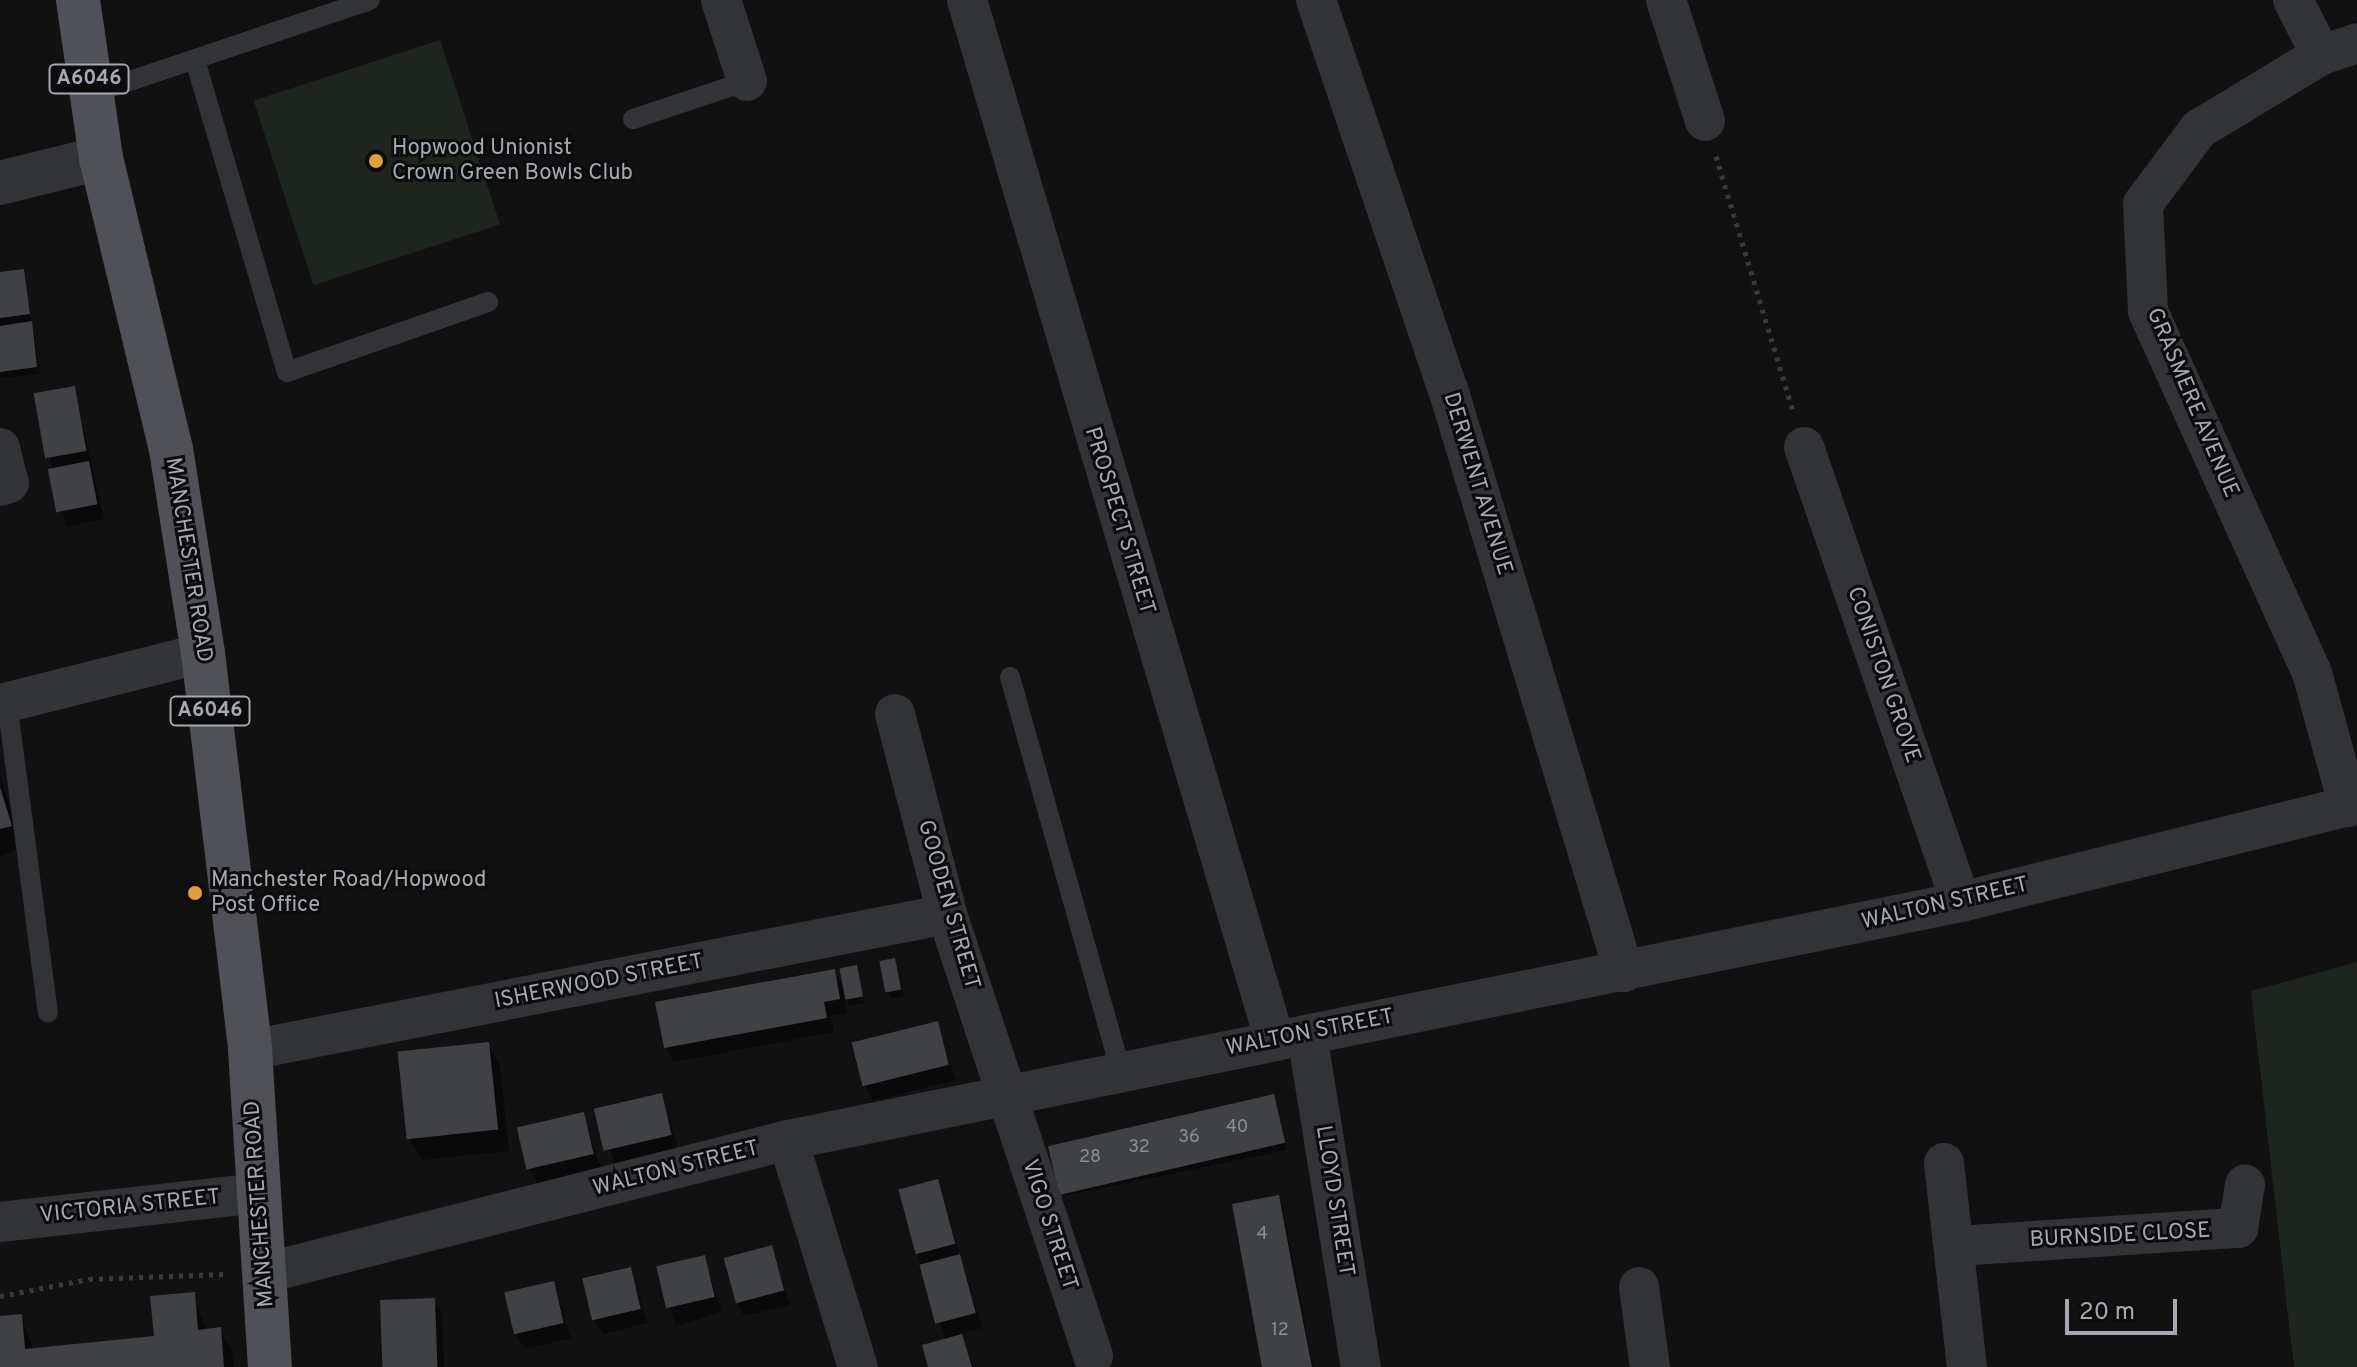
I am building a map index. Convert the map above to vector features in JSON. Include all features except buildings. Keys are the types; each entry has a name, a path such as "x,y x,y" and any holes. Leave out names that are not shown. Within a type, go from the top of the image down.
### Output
{"main road":[{"name":"MANCHESTER ROAD","path":"78,0 101,158 171,449 203,653 250,1050 270,1367"}],"street":[{"path":"721,0 747,81"},
{"name":"PROSPECT STREET","path":"967,0 1291,1038"},
{"name":"DERWENT AVENUE","path":"1316,0 1448,389 1624,972"},
{"path":"1666,0 1705,121"},
{"path":"2293,0 2339,49"},
{"name":"GRASMERE AVENUE","path":"2339,49 2199,129 2143,204 2148,311 2312,673 2353,806"},
{"path":"0,183 101,158"},
{"name":"CONISTON GROVE","path":"1804,447 1961,902"},
{"path":"0,448 9,483 0,486"},
{"path":"4,703 203,653"},
{"name":"GOODEN STREET","path":"895,714 947,914 1006,1095"},
{"name":"WALTON STREET","path":"265,1273 788,1140 1120,1068 1291,1038 1961,902 2353,806"},
{"name":"ISHERWOOD STREET","path":"250,1050 947,914"},
{"name":"LLOYD STREET","path":"1291,1038 1361,1367"},
{"name":"VIGO STREET","path":"1006,1095 1093,1356"},
{"path":"788,1140 858,1367"},
{"path":"1944,1163 1956,1246 1967,1367"},
{"name":"BURNSIDE CLOSE","path":"1956,1246 2238,1228 2245,1185"},
{"name":"VICTORIA STREET","path":"0,1222 260,1193"},
{"path":"1639,1287 1650,1367"}],"lane":[{"path":"91,94 370,0"},
{"path":"195,60 287,372 488,302"},
{"path":"633,119 747,81"},
{"path":"1010,677 1120,1068"},
{"path":"4,703 48,1012"}],"path":[{"path":"1705,121 1804,447"},
{"path":"0,1296 89,1279 265,1273"}],"shaded area":[{"name":"Hopwood Unionist Crown Green Bowls Club","path":"440,40 500,225 314,285 254,101"},
{"path":"2357,962 2357,1367 2294,1367 2251,991"}],"place":[{"name":"Hopwood Unionist Crown Green Bowls Club","path":"376,161"},
{"name":"Manchester Road/Hopwood Post Office","path":"195,893"}]}
